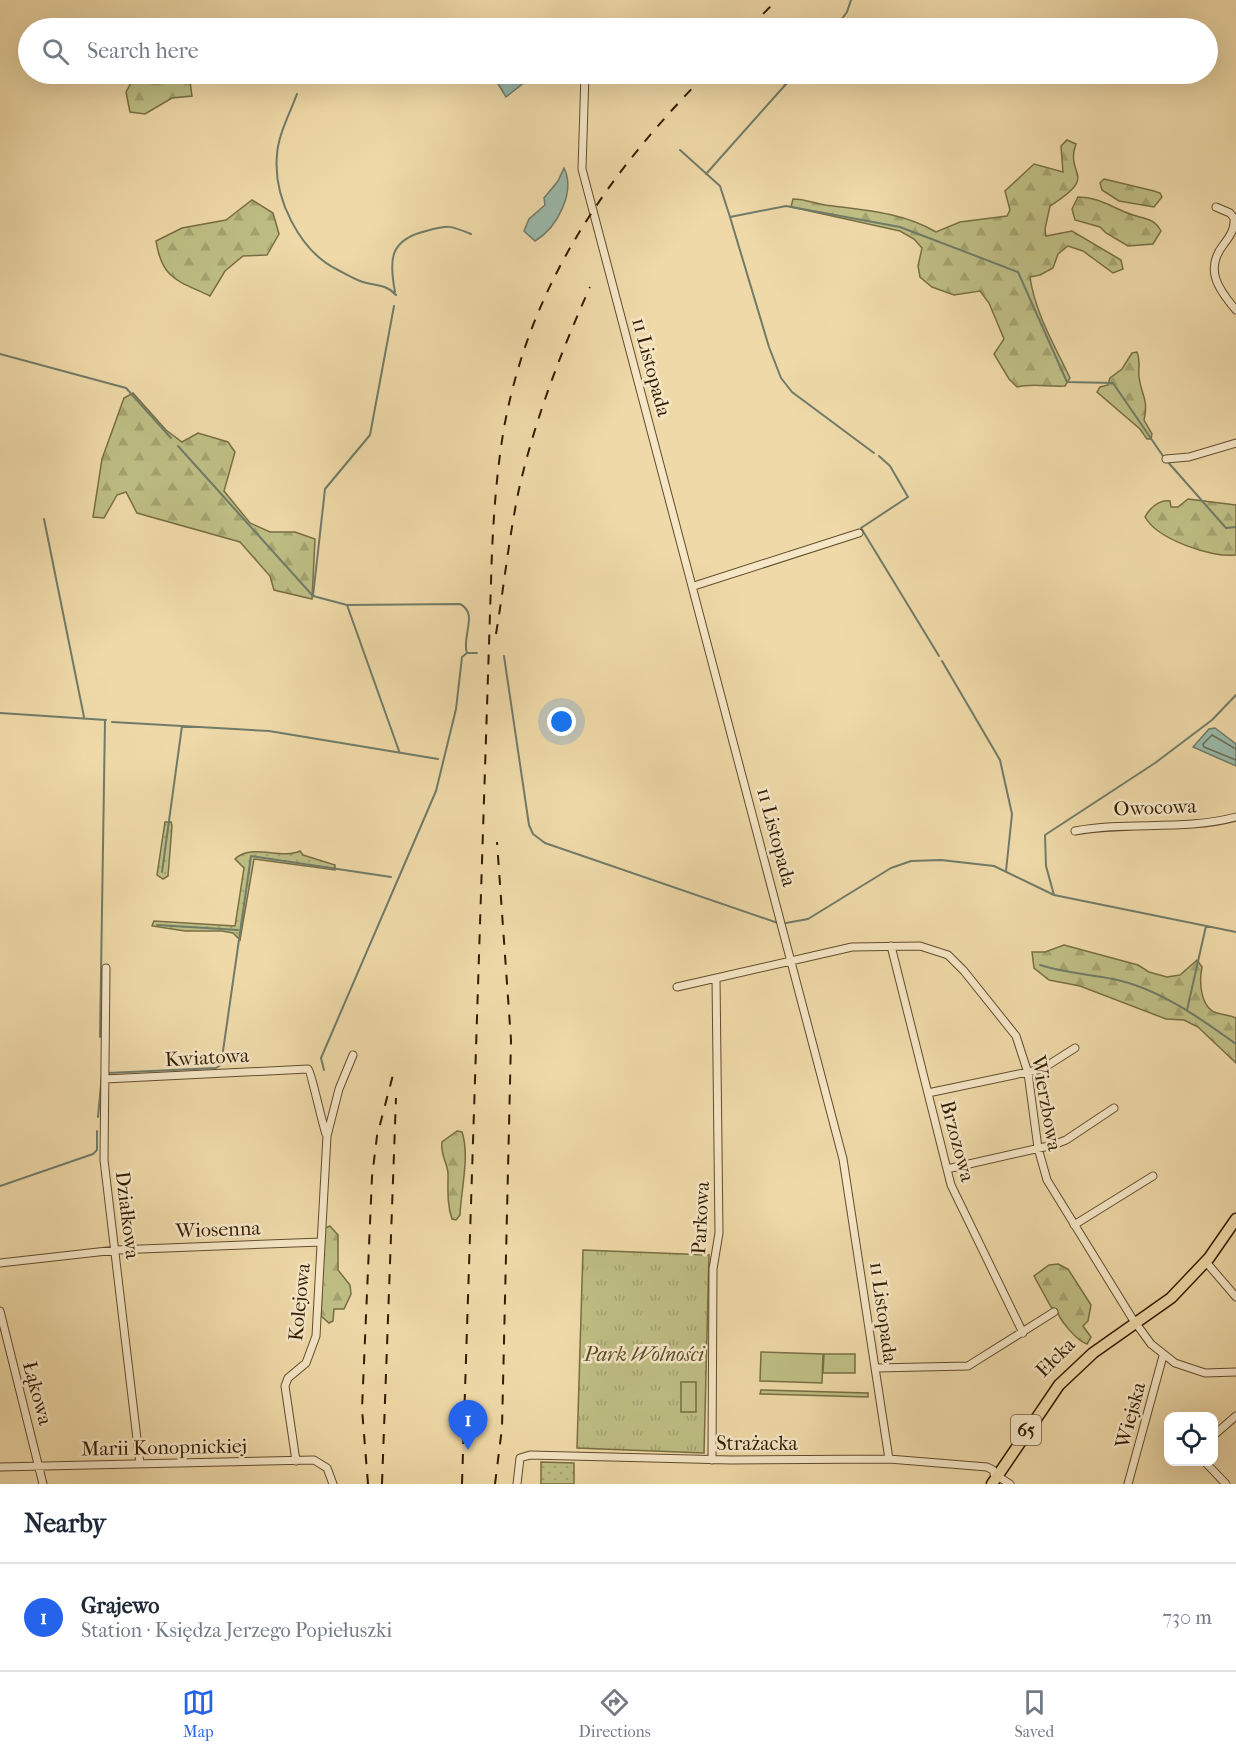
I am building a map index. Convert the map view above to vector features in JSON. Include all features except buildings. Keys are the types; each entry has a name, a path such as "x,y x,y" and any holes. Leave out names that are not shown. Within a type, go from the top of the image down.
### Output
{"main road":[{"name":"Ełcka","path":"984,1484 994,1476 1059,1385 1093,1353 1134,1321 1171,1298 1206,1262 1236,1219"}],"street":[{"name":"11 Listopada","path":"585,84 582,169 694,586 843,1158 889,1459"},
{"path":"1216,207 1230,213 1234,218 1233,230 1218,251 1214,267 1216,286 1236,310"},
{"path":"1166,459 1189,457 1236,443"},
{"path":"694,586 859,533"},
{"name":"Owocowa","path":"1075,831 1104,825 1186,823 1236,817"},
{"name":"Wierzbowa","path":"677,987 841,949 891,946 930,948 953,958 1016,1036 1028,1073 1038,1148 1049,1186 1134,1321 1150,1344 1163,1356"},
{"name":"Brzozowa","path":"891,946 955,1195 1023,1333"},
{"name":"Działkowa","path":"106,968 104,1160 140,1464"},
{"name":"Parkowa","path":"712,1460 713,1269 719,1233 716,978"},
{"path":"928,1093 1028,1073 1051,1065 1075,1048"},
{"name":"Kolejowa","path":"296,1461 285,1386 288,1378 306,1362 316,1336 327,1136 339,1089 353,1055"},
{"name":"Kwiatowa","path":"105,1079 311,1070"},
{"name":"Kolejowa","path":"311,1070 318,1113 327,1136"},
{"path":"947,1169 1066,1140 1114,1108"},
{"path":"1074,1225 1153,1176"},
{"name":"Wiosenna","path":"0,1263 116,1250 321,1242"},
{"path":"1206,1262 1236,1297"},
{"name":"Łąkowa","path":"0,1311 44,1484"},
{"path":"876,1368 968,1366 1054,1312"},
{"path":"1163,1356 1181,1366 1199,1372 1236,1372"},
{"name":"Wiejska","path":"1128,1484 1163,1356"},
{"path":"1218,1432 1236,1416"},
{"name":"Strażacka","path":"517,1484 520,1458 530,1455 712,1460 889,1459 987,1467 994,1476"},
{"name":"Marii Konopnickiej","path":"0,1467 314,1460 327,1468 333,1484"},
{"path":"1210,1466 1226,1484"},
{"path":"994,1476 1010,1484"}],"green space":[{"path":"130,84 190,84 192,96 172,98 145,114 130,112 126,92"},
{"path":"1067,140 1076,144 1074,163 1078,175 1077,181 1074,187 1050,206 1045,229 1046,236 1072,231 1121,260 1123,269 1113,273 1083,251 1068,246 1058,254 1053,268 1030,277 1041,316 1070,378 1065,386 1017,387 1009,379 994,354 1004,339 989,303 980,291 954,295 932,287 920,277 918,266 922,248 914,239 900,231 791,207 793,199 797,199 882,213 910,220 936,232 960,222 1007,216 1010,210 1005,191 1034,164 1063,172 1061,146"},
{"path":"1104,179 1154,191 1160,193 1162,197 1154,207 1119,201 1102,190 1100,183"},
{"path":"1078,197 1100,201 1149,220 1161,231 1153,244 1128,246 1100,227 1075,220 1072,209"},
{"path":"252,200 273,213 279,234 267,255 243,256 225,271 210,296 174,278 168,272 159,254 156,241 182,228 226,220"},
{"path":"1137,352 1140,383 1145,402 1144,420 1152,434 1151,439 1147,439 1140,429 1097,392 1100,387 1108,385 1110,378 1122,369 1132,353"},
{"path":"133,393 166,430 182,442 198,433 228,442 235,452 224,491 250,523 270,532 295,532 315,539 312,599 274,590 270,576 240,542 137,513 126,492 117,495 104,518 93,517 102,459 124,398"},
{"path":"1188,499 1236,505 1236,555 1213,553 1186,545 1161,533 1145,517 1158,503 1170,501 1171,507 1178,507"},
{"path":"165,822 171,822 172,826 168,876 163,879 157,875"},
{"path":"300,851 303,855 335,865 335,870 254,859 240,940 233,933 222,931 185,931 152,926 154,921 235,926 244,868 235,859 249,852 284,854"},
{"path":"1064,945 1138,965 1149,972 1167,977 1180,975 1197,960 1202,967 1201,986 1207,1006 1217,1013 1236,1018 1236,1063 1198,1027 1184,1020 1166,1019 1080,986 1049,980 1034,968 1032,952 1045,952"},
{"path":"457,1131 462,1132 465,1162 460,1215 456,1220 452,1219 449,1208 448,1172 442,1142"},
{"path":"330,1226 338,1235 338,1270 350,1285 351,1294 344,1309 334,1309 333,1321 329,1323 321,1316 324,1234 325,1228"},
{"name":"Park Wolności","path":"583,1250 709,1255 704,1453 577,1448"},
{"path":"1058,1264 1068,1269 1091,1305 1088,1321 1083,1326 1091,1337 1087,1344 1074,1335 1057,1310 1051,1307 1034,1276 1049,1265"},
{"path":"761,1352 823,1354 822,1383 760,1381"},
{"path":"824,1354 855,1354 855,1373 823,1373"},
{"path":"681,1382 696,1382 696,1412 681,1412"},
{"path":"761,1390 868,1393 868,1397 760,1394"},
{"path":"541,1462 574,1463 574,1484 541,1484"}],"water":[{"path":"498,84 522,84 506,97"},
{"path":"564,168 568,188 562,209 557,219 535,241 524,231 529,219 545,205 544,198 558,181"},
{"path":"1215,728 1236,744 1236,766 1193,747 1209,729"}],"waterway":[{"path":"842,18 851,0"},
{"path":"706,174 786,84"},
{"path":"297,94 282,132 277,155 279,188 291,221 311,250 324,261 353,278 385,287 396,295"},
{"path":"680,150 720,186 730,217"},
{"path":"874,453 792,392 781,378 769,347 730,217 786,206 900,227 1018,272 1067,382 1113,383 1163,456"},
{"path":"395,292 392,261 398,246 405,240 426,231 445,227 471,234"},
{"path":"313,596 325,489 370,435 394,306"},
{"path":"0,354 126,388 171,438"},
{"path":"178,446 313,596 347,605 460,604 466,608 468,613 467,653 462,657 456,709 436,791 321,1058 324,1070"},
{"path":"879,456 890,466 908,497 861,528 939,656"},
{"path":"1167,461 1226,528 1236,527"},
{"path":"44,519 84,717"},
{"path":"347,605 399,751"},
{"path":"467,653 477,653"},
{"path":"504,656 529,825 533,834 545,843 778,923"},
{"path":"942,661 1000,760 1012,814 1006,871"},
{"path":"1054,895 1046,866 1045,835 1155,763 1212,720 1236,695"},
{"path":"0,713 106,720"},
{"path":"100,1037 105,720"},
{"path":"112,722 269,731 438,759"},
{"path":"162,872 182,726"},
{"path":"108,1073 216,1068 221,1065 251,856 391,877"},
{"path":"786,923 808,919 891,868 911,861 941,860 994,866 1054,895 1236,932"},
{"path":"157,925 238,930"},
{"path":"1187,1010 1206,926"},
{"path":"1040,965 1113,979 1146,989 1193,1014 1236,1044"},
{"path":"98,1117 102,1074"},
{"path":"0,1186 93,1154 97,1150 97,1131"}],"railway":[{"path":"759,18 777,0"},
{"path":"462,1484 492,551 499,459 504,428 516,376 532,327 553,280 577,236 605,193 636,152 697,84"},
{"path":"496,634 512,525 525,463 550,386 590,287"},
{"path":"495,1484 502,1428 511,1040 497,842"},
{"path":"368,1484 362,1409 372,1177 377,1136 394,1071"},
{"path":"382,1484 396,1098"}],"place":[{"name":"Grajewo","path":"468,1450"}]}
